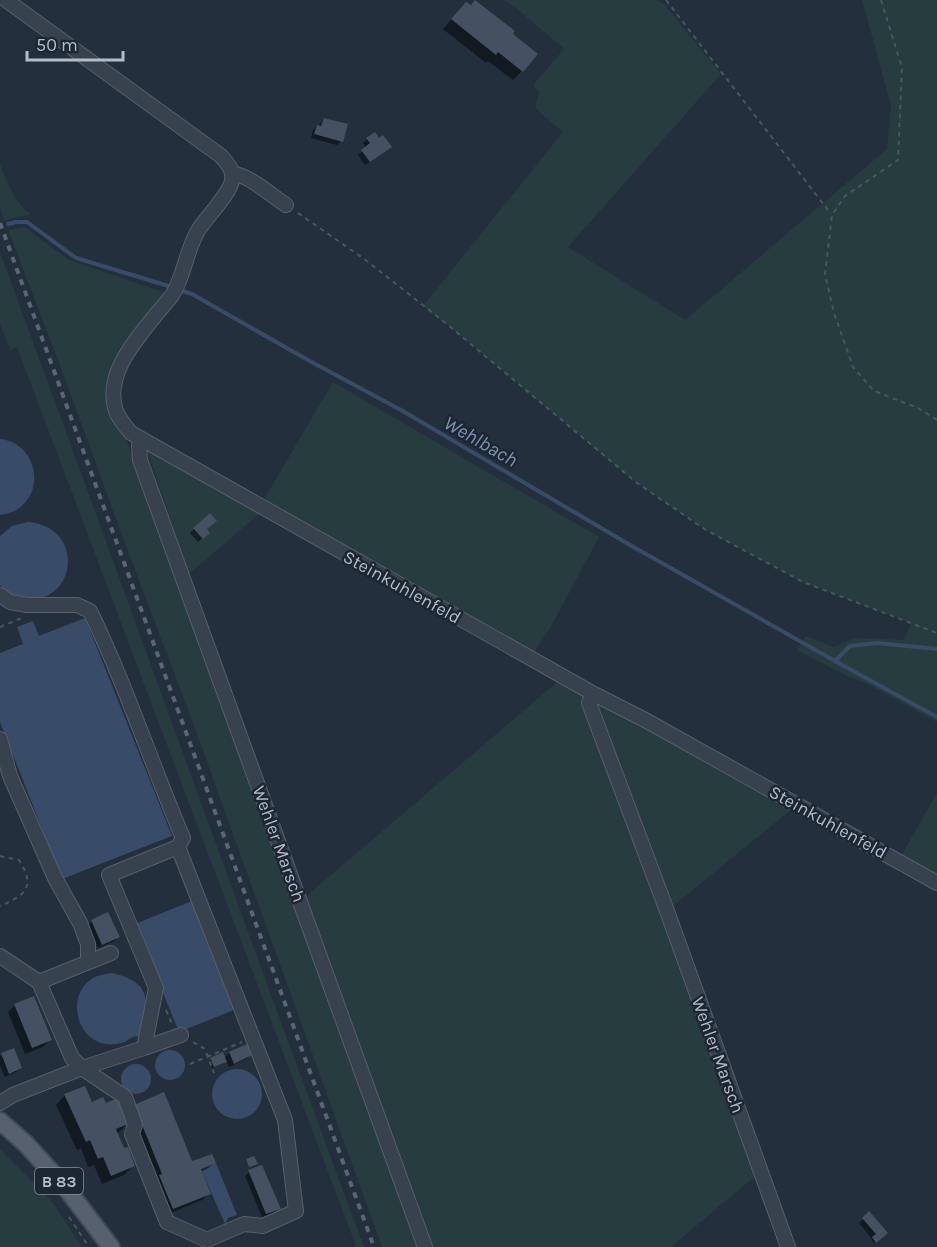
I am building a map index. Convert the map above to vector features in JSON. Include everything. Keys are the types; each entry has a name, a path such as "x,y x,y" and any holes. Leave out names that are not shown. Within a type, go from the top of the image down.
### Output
{"main road":[{"name":"B 83","path":"0,1121 26,1144 66,1188 111,1247"}],"street":[{"path":"6,0 221,156 230,166 232,173 249,180 286,205"},
{"name":"Steinkuhlenfeld","path":"232,173 232,182 228,189 198,230 176,288 135,340 121,365 114,386 113,398 116,412 131,433 594,694 647,721 937,883"},
{"name":"Wehler Marsch","path":"142,440 139,446 140,460 425,1247"},
{"path":"0,595 10,602 35,605 77,605 90,611 144,737 183,838 178,847 109,875 156,988 144,1048"},
{"name":"Wehler Marsch","path":"594,694 590,703 788,1247"},
{"path":"0,739 10,776 55,878 80,923 87,944 88,962"},
{"path":"0,956 39,982 72,1058 82,1068 124,1097 135,1125 132,1134 167,1222 207,1240 244,1224 263,1226 296,1210 285,1120 178,847"},
{"path":"39,982 111,952"},
{"path":"0,1103 13,1095 82,1068 179,1036"}],"path":[{"path":"666,0 832,215"},
{"path":"881,0 902,68 898,160 845,196 832,215 825,274 834,313 853,367 874,391 918,408 937,420"},
{"path":"286,205 367,261 448,325 637,483 706,530 803,582 937,633"},
{"path":"0,627 32,614 35,605"},
{"path":"0,856 19,860 28,878 24,893 17,899 0,906"},
{"path":"156,988 179,1036 205,1049 214,1073"},
{"path":"190,1064 253,1037"},
{"path":"69,1218 88,1247"}],"green space":[{"path":"503,0 656,0 665,5 721,74 568,247 685,320 887,149 891,105 862,0 937,0 937,722 864,682 847,676 797,650 806,636 834,647 854,638 904,640 911,623 803,582 706,530 637,483 423,306 563,132 536,109 539,92 533,85 564,49 516,8"},
{"path":"0,163 8,185 31,215 5,221 0,207"},
{"path":"24,227 69,260 166,293 129,337 110,375 106,392 112,416 136,464 259,796 332,1009 421,1247 382,1247 189,712 10,235 9,230"},
{"path":"0,252 364,1247 354,1247 356,1246 17,347 10,350 0,323"},
{"path":"333,382 599,537 549,630 530,658 260,506"},
{"path":"147,450 260,513 189,574"},
{"path":"563,677 798,804 667,911 760,1172 671,1247 431,1247 304,898"},
{"path":"937,793 937,883 898,861"},
{"path":"0,1149 53,1203 82,1247 0,1247"}],"water":[{"path":"0,439 22,448 29,457 34,479 27,500 18,509 0,515"},
{"path":"28,522 47,527 59,537 66,549 68,564 65,577 57,589 45,597 29,599 13,595 0,585 0,536 12,526"},
{"path":"85,618 172,836 62,879 0,722 0,653 23,644 17,627 33,621 39,636"},
{"path":"192,901 236,1009 179,1032 135,924"},
{"path":"112,973 135,982 141,988 145,995 146,1014 143,1037 134,1037 118,1044 106,1044 87,1034 81,1025 77,1005 79,994 85,985 95,977"},
{"path":"170,1050 181,1054 185,1065 181,1076 170,1080 159,1076 155,1065 159,1054"},
{"path":"136,1064 147,1068 151,1079 147,1090 136,1094 125,1090 121,1079 125,1068"},
{"path":"237,1069 255,1076 262,1094 255,1112 237,1119 219,1112 212,1094 219,1076"},
{"path":"216,1163 237,1215 228,1218 225,1224 201,1169"}],"building":[{"path":"475,0 515,31 513,34 538,54 523,72 498,52 496,55 451,19 466,2 471,5"},
{"path":"324,118 348,124 343,142 314,134 317,125 321,126"},
{"path":"375,132 379,138 383,135 392,147 370,162 361,150 370,143 366,138"},
{"path":"210,513 217,521 207,529 210,533 203,539 193,528"},
{"path":"108,912 120,937 102,945 91,920"},
{"path":"34,996 52,1040 32,1048 14,1004"},
{"path":"247,1044 252,1055 234,1064 229,1052"},
{"path":"14,1048 22,1068 9,1074 1,1053"},
{"path":"223,1052 227,1062 214,1067 210,1058"},
{"path":"85,1086 92,1102 103,1097 106,1103 118,1098 128,1124 116,1129 124,1148 128,1147 135,1166 111,1176 103,1157 98,1159 90,1140 86,1142 64,1094"},
{"path":"164,1092 192,1161 212,1154 216,1163 201,1169 211,1194 173,1209 159,1175 162,1174 134,1105"},
{"path":"254,1156 258,1164 249,1167 246,1159"},
{"path":"262,1165 281,1209 266,1214 248,1170"},
{"path":"869,1211 888,1233 876,1243 872,1237 876,1234 862,1218"}],"waterway":[{"name":"Wehlbach","path":"8,224 27,222 76,258 172,287"},
{"name":"Wehlbach","path":"179,290 192,294 401,410 630,545 835,661 850,646 877,643 937,649"},
{"path":"835,661 937,717"}],"railway":[{"path":"0,223 374,1247"}]}
